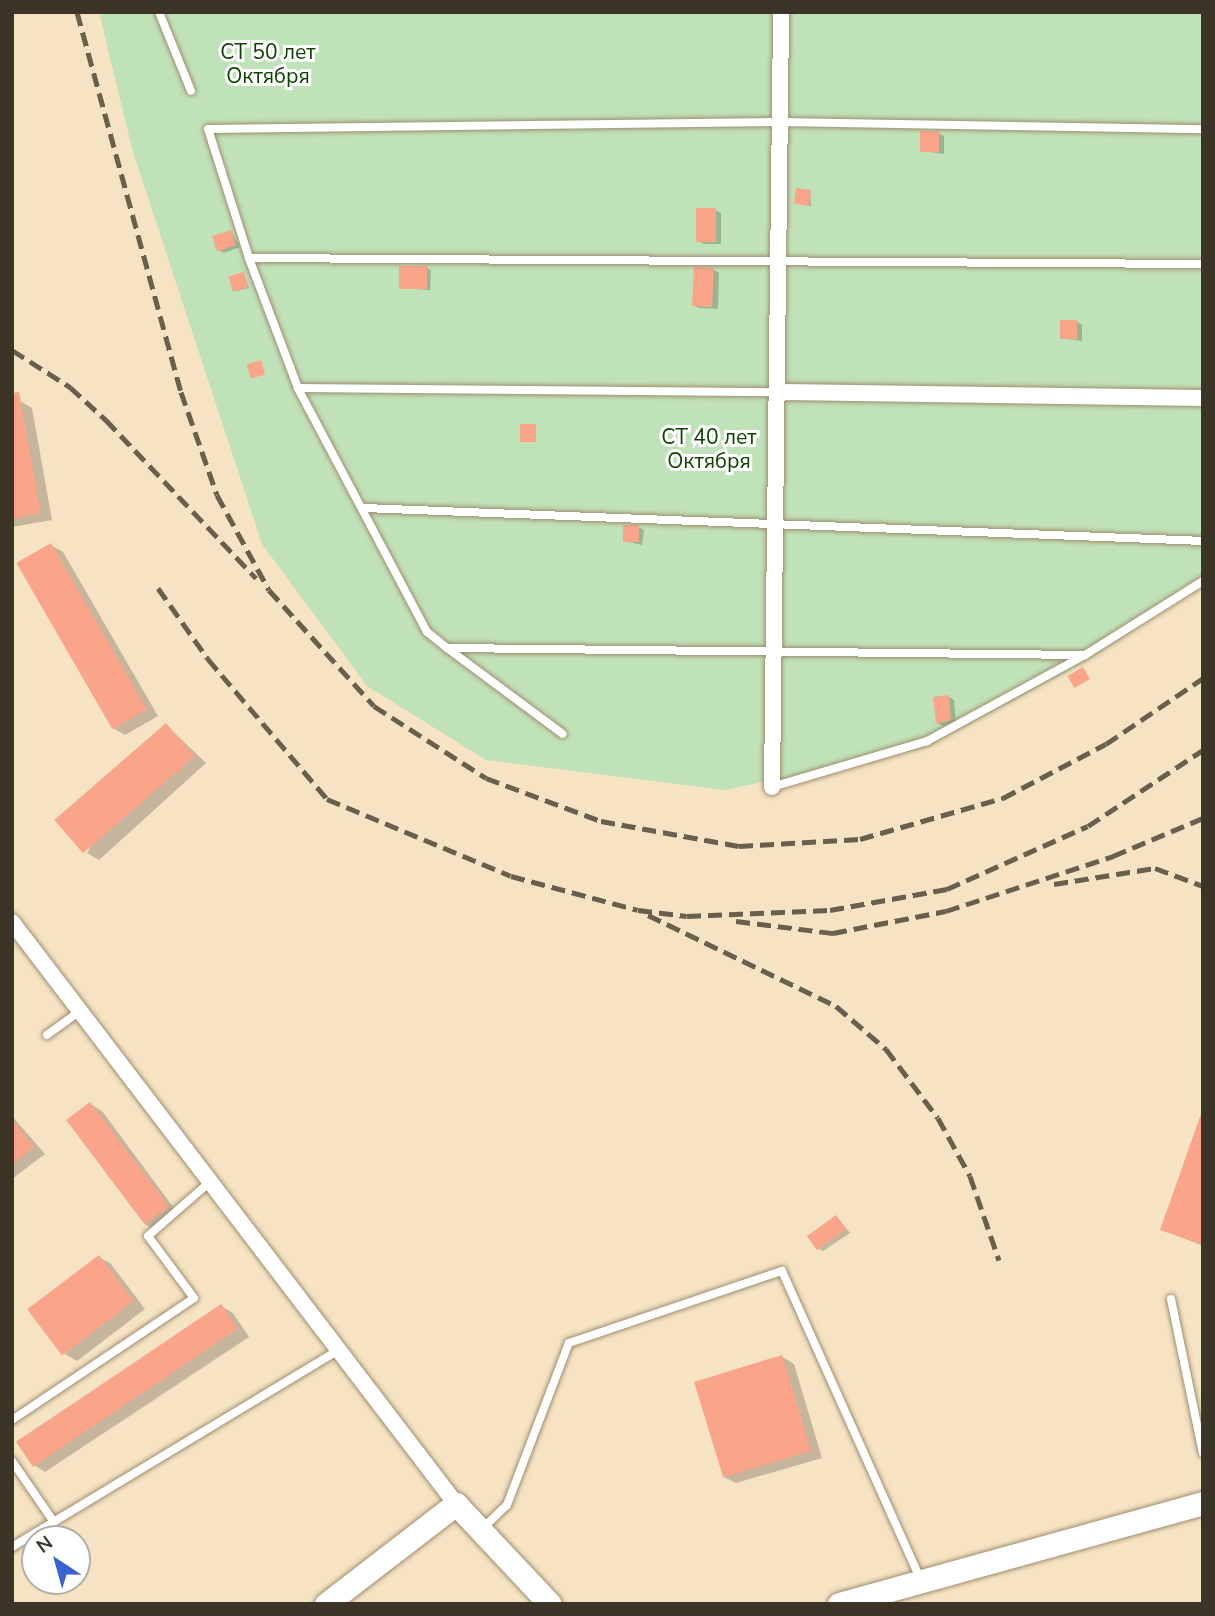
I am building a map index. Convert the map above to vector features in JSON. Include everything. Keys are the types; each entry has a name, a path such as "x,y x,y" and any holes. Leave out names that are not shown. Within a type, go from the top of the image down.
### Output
{"street":[{"path":"772,787 779,392 781,12"},
{"path":"779,392 1203,398"},
{"path":"12,922 456,1504 550,1604"},
{"path":"839,1604 1203,1503"},
{"path":"326,1604 456,1504"}],"lane":[{"path":"159,12 191,91"},
{"path":"563,734 427,632 364,508 347,487 298,388 249,258 208,129 781,122 1203,129"},
{"path":"249,258 780,258 1203,264"},
{"path":"298,388 779,392"},
{"path":"364,508 1203,541"},
{"path":"772,787 927,741 1085,655 1203,581"},
{"path":"447,648 1085,655"},
{"path":"47,1035 80,1011"},
{"path":"12,1420 194,1298 148,1236 210,1182"},
{"path":"481,1530 507,1505 569,1343 782,1271 922,1580"},
{"path":"1171,1299 1203,1453"},
{"path":"12,1547 338,1350"},
{"path":"12,1461 54,1522"}],"green space":[{"name":"СТ 40 лет Октября","path":"99,12 1203,12 1203,583 1094,657 925,748 724,790 486,760 367,686 262,544 133,152"}],"building":[{"path":"920,131 939,131 939,152 920,152"},
{"path":"796,188 811,190 809,206 794,204"},
{"path":"696,208 716,208 716,242 696,242"},
{"path":"231,230 236,245 217,251 212,236"},
{"path":"399,266 427,266 427,289 399,289"},
{"path":"694,267 714,268 712,307 692,306"},
{"path":"244,272 248,287 233,292 229,276"},
{"path":"1060,320 1077,320 1077,339 1060,339"},
{"path":"261,360 265,374 251,379 247,364"},
{"path":"19,392 41,513 12,519 12,393"},
{"path":"520,424 536,424 536,442 520,442"},
{"path":"623,525 639,525 639,542 623,542"},
{"path":"51,543 147,709 112,729 16,563"},
{"path":"1083,667 1090,679 1074,688 1067,676"},
{"path":"949,695 951,720 936,724 933,697"},
{"path":"166,723 195,756 83,853 54,820"},
{"path":"90,1102 169,1207 145,1225 66,1120"},
{"path":"1201,1114 1203,1237 1200,1244 1160,1230"},
{"path":"12,1119 34,1147 12,1164"},
{"path":"836,1215 846,1229 817,1250 807,1236"},
{"path":"99,1255 134,1301 62,1355 27,1309"},
{"path":"221,1304 238,1329 33,1467 16,1442"},
{"path":"782,1355 811,1451 723,1478 694,1382"}],"railway":[{"path":"77,12 181,392 217,495 269,590 374,706 486,778 601,821 739,846 860,839 1003,798 1106,744 1203,678"},
{"path":"12,350 70,387 106,420 256,578"},
{"path":"158,588 208,659 327,799 511,876 638,910 687,916 830,910 947,889 1088,826 1203,750"},
{"path":"736,921 833,933 946,911 1113,856 1203,818"},
{"path":"1054,884 1155,868 1203,886"},
{"path":"648,915 836,1006 886,1049 938,1118 970,1176 999,1260"}],"park label":[{"name":"СТ 50 лет Октября","path":"268,64"}]}
